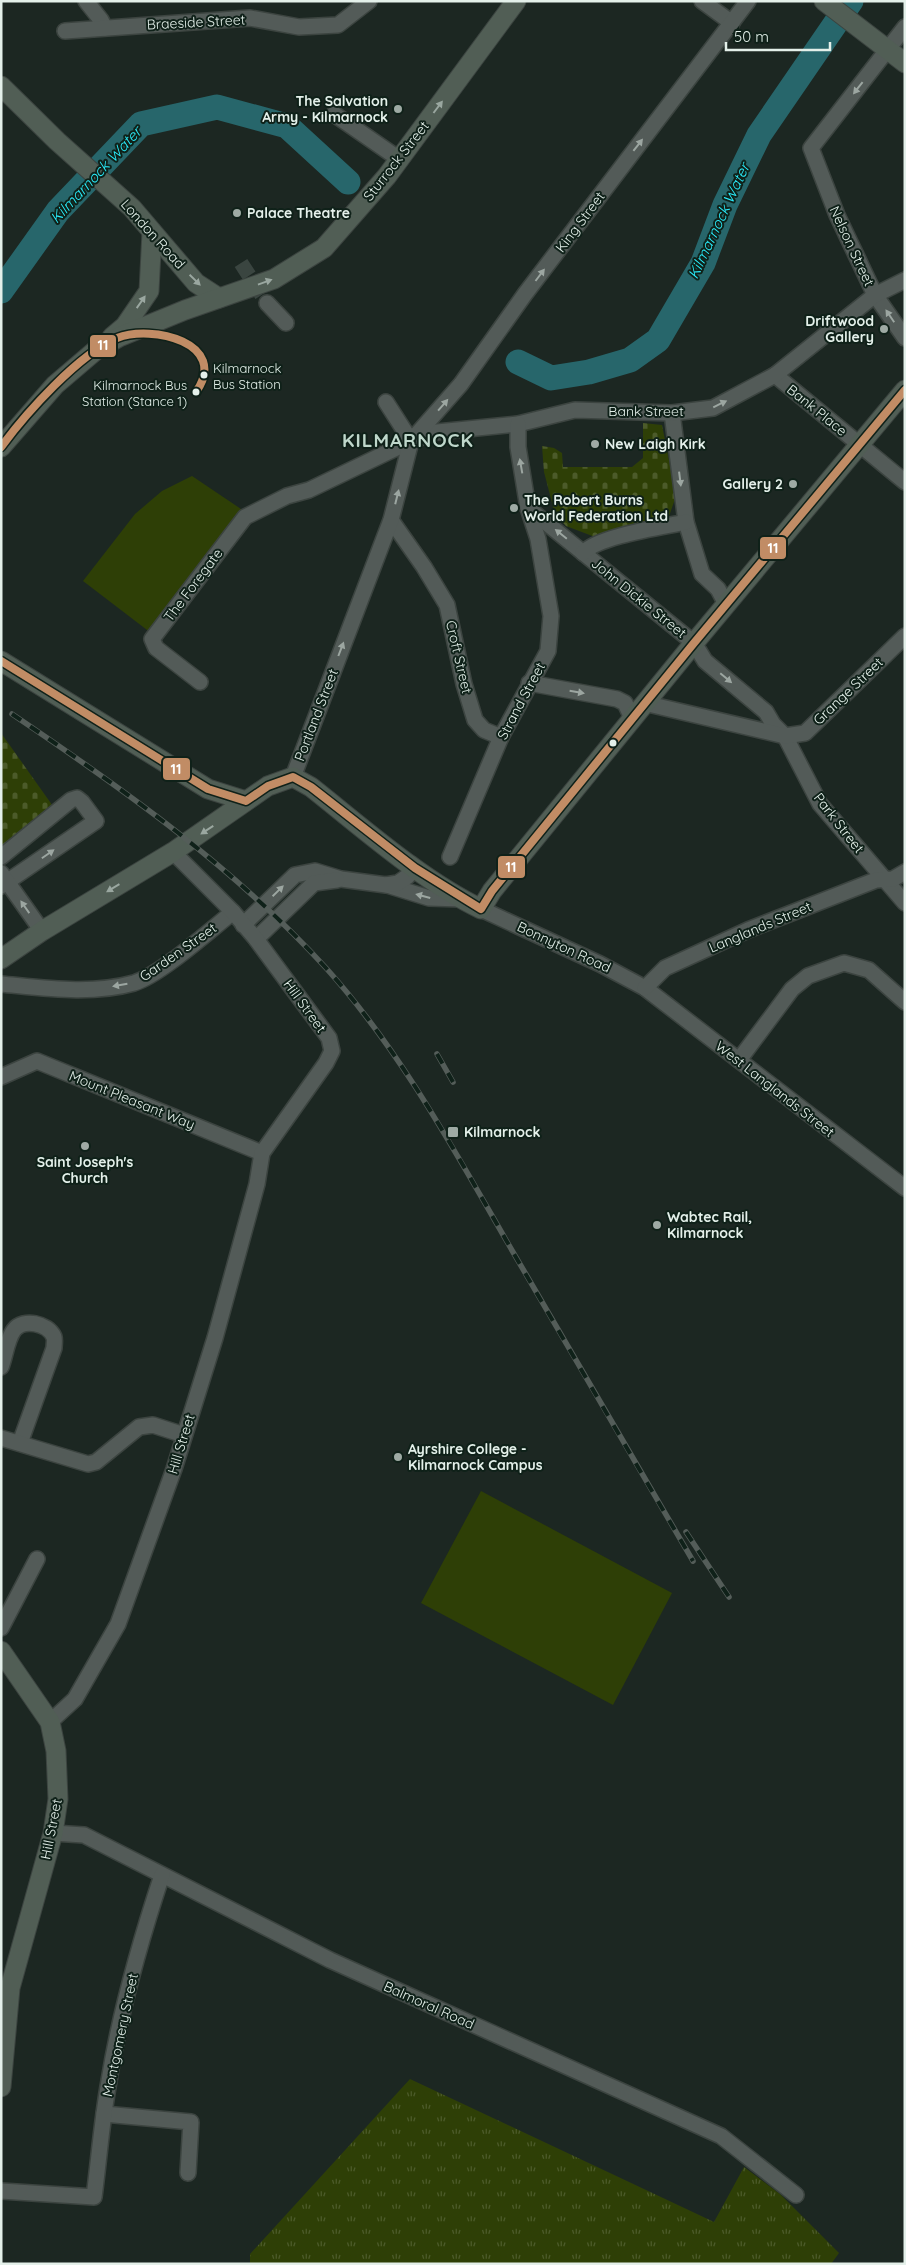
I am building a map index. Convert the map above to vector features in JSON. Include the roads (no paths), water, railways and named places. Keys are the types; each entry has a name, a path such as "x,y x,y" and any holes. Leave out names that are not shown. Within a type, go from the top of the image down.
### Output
{"main road":[{"name":"Sturrock Street","path":"96,350 119,337 274,279 324,248 399,159 516,1"},
{"path":"828,4 905,63"},
{"name":"London Road","path":"1,86 57,141 132,208 196,283 219,298"},
{"path":"1,447 54,385 125,326 149,291 152,232"},
{"path":"293,777 311,788 411,864 461,899 481,909 492,891 644,703 905,390"},
{"path":"2,661 208,789 246,801"},
{"name":"Portland Street","path":"1,959 42,931 173,852 268,786 293,777"},
{"path":"1,1651 50,1722"},
{"name":"Hill Street","path":"1,2087 6,1988 53,1833 58,1799 56,1751 50,1722"}],"street":[{"path":"86,1 101,20 104,28"},
{"name":"Braeside Street","path":"65,31 250,18 299,27 338,25 369,1"},
{"name":"King Street","path":"411,441 461,384 525,294 748,1"},
{"path":"705,4 732,23"},
{"path":"887,50 905,27"},
{"name":"Nelson Street","path":"887,50 811,148 837,216 875,295 905,338"},
{"path":"334,114 399,159"},
{"name":"Bank Street","path":"286,496 308,490 411,441 437,432 518,424 575,410 672,413 713,408 775,376 875,295 905,280"},
{"path":"267,303 286,323"},
{"name":"Bank Place","path":"775,376 905,482"},
{"path":"386,402 411,441"},
{"path":"672,413 686,522 702,574 718,589 726,604"},
{"name":"Strand Street","path":"450,857 501,736 548,652 551,616 538,539 528,508 518,447 518,424"},
{"name":"Portland Street","path":"293,777 391,520 411,441"},
{"name":"The Foregate","path":"200,682 156,648 152,639 245,517 286,496"},
{"name":"John Dickie Street","path":"528,508 694,643 705,661 766,712 773,724 785,736"},
{"name":"Croft Street","path":"391,520 424,567 447,605 464,684 475,720 484,730 501,736"},
{"path":"583,552 588,546 604,540 686,522"},
{"name":"Grange Street","path":"785,736 805,733 905,636"},
{"path":"529,683 618,699 625,703 632,718"},
{"path":"644,703 785,736"},
{"name":"Park Street","path":"785,736 820,804 905,902"},
{"path":"1,857 77,798 96,821 3,881 42,931"},
{"name":"Hill Street","path":"50,1722 76,1699 118,1624 174,1469 215,1338 257,1184 262,1153 326,1063 332,1051 329,1038 256,939 233,912 173,852"},
{"path":"386,885 398,883 408,876 411,864"},
{"path":"243,925 295,875 315,871 341,879 386,885 429,898 461,899"},
{"name":"Langlands Street","path":"645,988 665,968 676,962 748,930 876,880 893,879 905,872"},
{"path":"256,939 314,883 341,879"},
{"name":"Bonnyton Road","path":"481,909 600,964 645,988"},
{"name":"Garden Street","path":"1,984 72,990 103,988 135,982 161,967 233,912"},
{"path":"739,1060 792,989 808,976 844,963 869,970 905,1002"},
{"name":"West Langlands Street","path":"645,988 905,1188"},
{"name":"Mount Pleasant Way","path":"1,1077 37,1061 262,1153"},
{"path":"1,1367 14,1331 19,1326 29,1322 47,1328 54,1336 54,1348 20,1443"},
{"path":"1,1438 88,1464 96,1462 139,1427 153,1425 184,1435"},
{"path":"1,1628 37,1559"},
{"name":"Balmoral Road","path":"53,1833 84,1835 338,1964 721,2136 796,2195"},
{"name":"Montgomery Street","path":"1,2191 94,2197 109,2080 125,2003 146,1922 162,1875"},
{"path":"104,2114 191,2122 188,2173"}],"waterway":[{"name":"Kilmarnock Water","path":"518,362 551,378 589,372 630,360 658,340 703,263 725,205 759,135 851,1"},
{"name":"Kilmarnock Water","path":"1,291 58,211 141,124 217,107 287,126 348,182"}],"tunnel":[{"path":"241,263 267,303"}],"railway":[{"path":"12,714 95,771 216,863 291,931 352,999 401,1065 445,1134 693,1561"},
{"path":"437,1054 453,1082"},
{"path":"686,1532 729,1597"}],"place":[{"name":"The Salvation Army - Kilmarnock","path":"398,109"},
{"name":"Palace Theatre","path":"237,213"},
{"name":"Driftwood Gallery","path":"884,329"},
{"name":"Kilmarnock Bus Station","path":"204,375"},
{"name":"Kilmarnock Bus Station (Stance 1)","path":"196,392"},
{"name":"New Laigh Kirk","path":"595,444"},
{"name":"Gallery 2","path":"793,484"},
{"name":"The Robert Burns World Federation Ltd","path":"514,508"},
{"name":"Kilmarnock","path":"453,1132"},
{"name":"Saint Joseph's Church","path":"85,1146"},
{"name":"Wabtec Rail, Kilmarnock","path":"657,1225"},
{"name":"Ayrshire College - Kilmarnock Campus","path":"398,1457"}],"district":[{"name":"KILMARNOCK","path":"408,440"}]}
